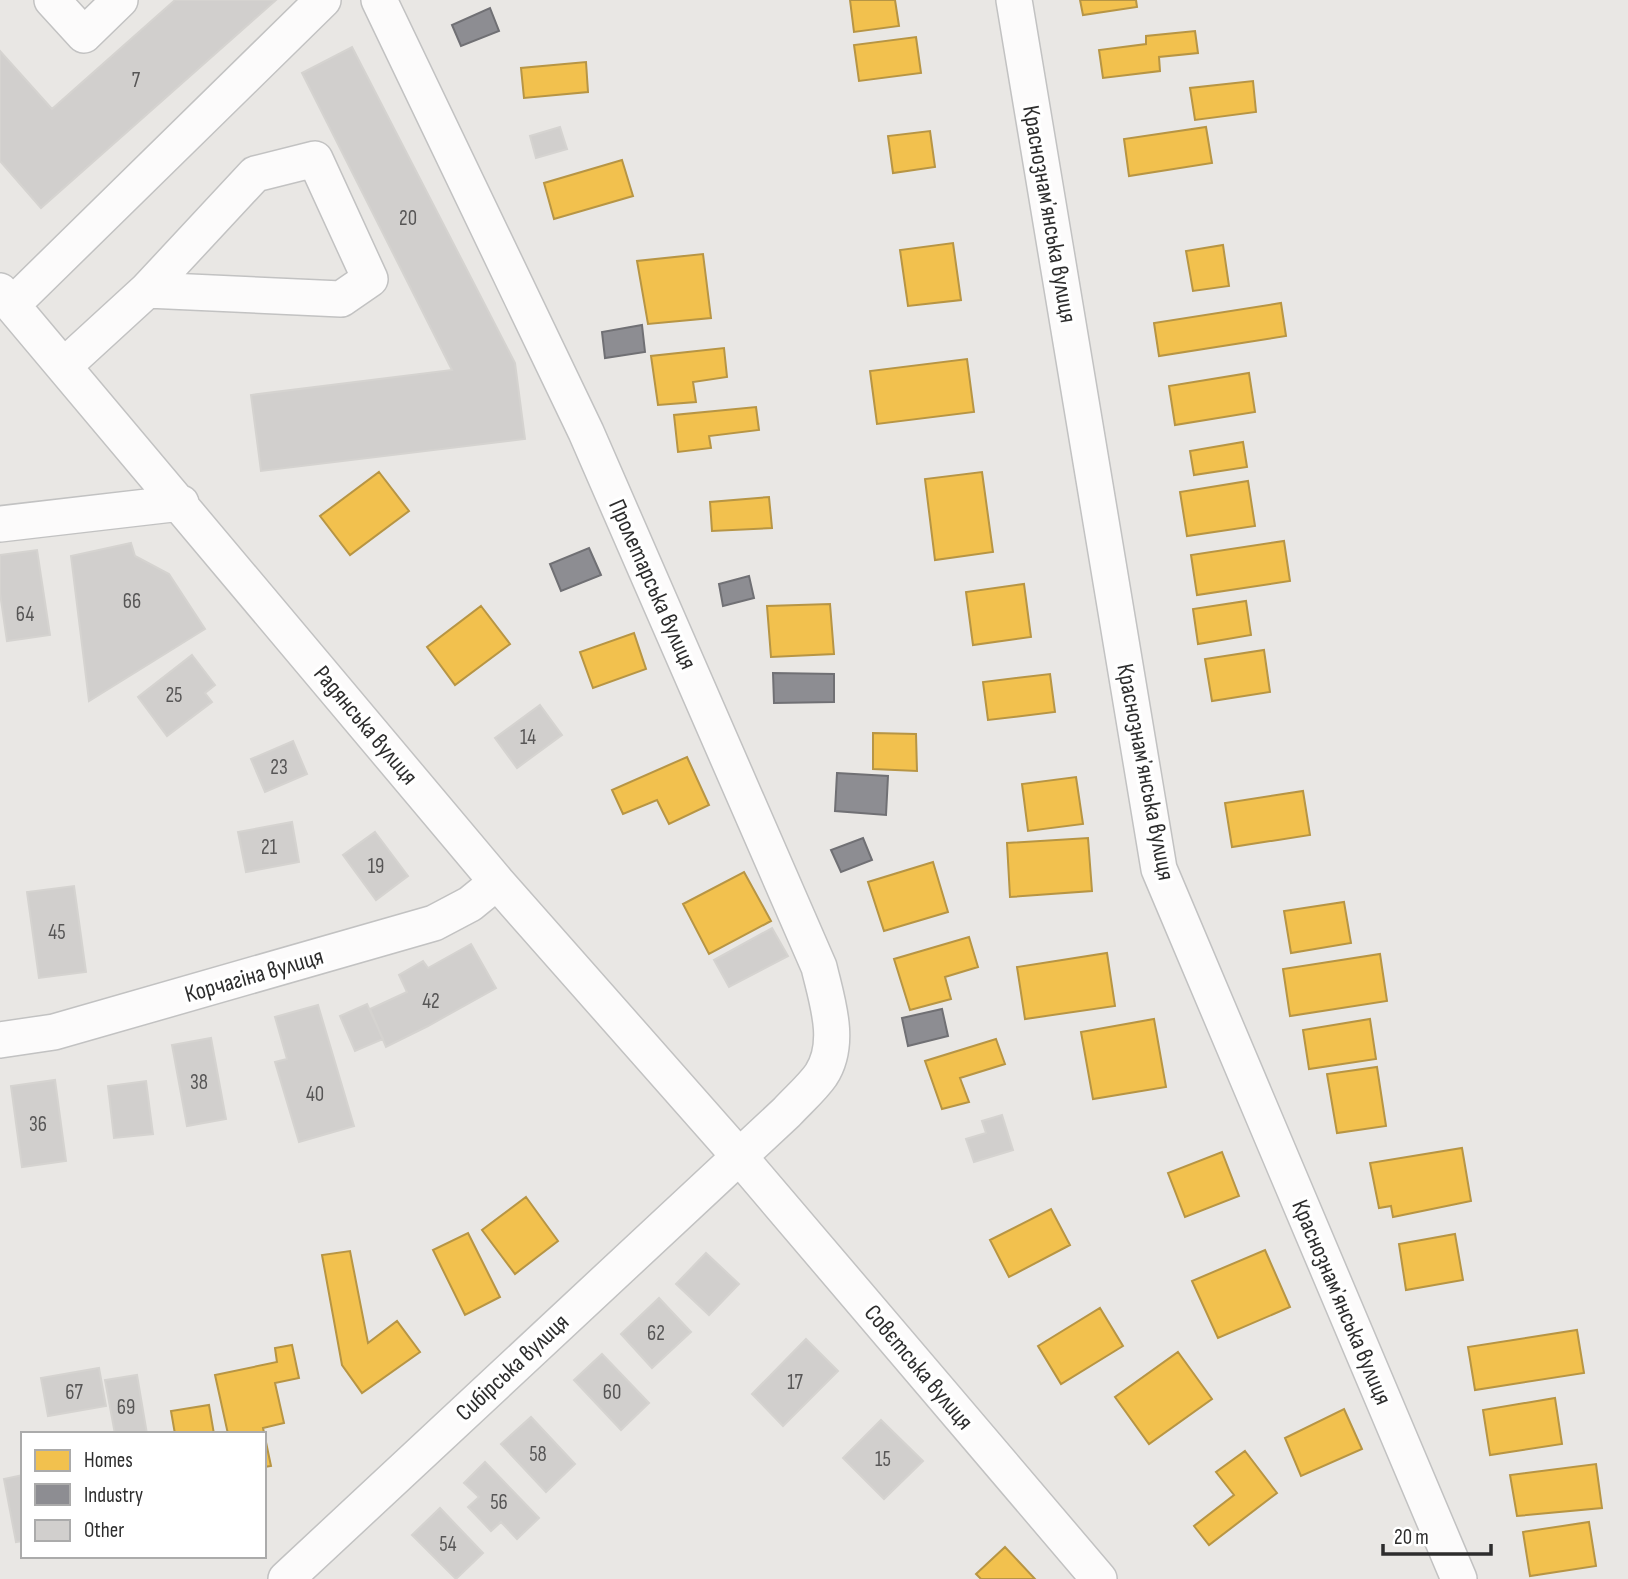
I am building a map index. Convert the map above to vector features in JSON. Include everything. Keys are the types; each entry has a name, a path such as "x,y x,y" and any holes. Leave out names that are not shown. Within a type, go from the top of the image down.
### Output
{"street":[{"path":"52,0 84,34 120,0"},
{"path":"6,298 323,0"},
{"name":"Пролетарська вулиця","path":"379,0 586,432 819,967 831,1021 831,1050 821,1074 787,1112 738,1155"},
{"name":"Краснознамʼянська вулиця","path":"1014,0 1159,869 1459,1579"},
{"path":"64,366 147,290 255,174 315,159 370,279 341,299 147,290"},
{"name":"Радянська вулиця","path":"6,298 497,882 738,1155"},
{"path":"0,524 181,503"},
{"name":"Корчагіна вулиця","path":"0,1040 54,1032 434,923 470,904 497,882"},
{"name":"Сибірська вулиця","path":"286,1579 738,1155"},
{"name":"Совєтська вулиця","path":"738,1155 1099,1579"}],"building: Homes":[{"path":"850,0 895,0 899,26 854,32"},
{"path":"1080,0 1136,0 1137,7 1083,15"},
{"path":"1195,31 1198,53 1159,57 1160,71 1103,78 1099,50 1146,44 1146,36"},
{"path":"916,37 921,73 859,81 854,45"},
{"path":"586,62 588,92 524,98 521,68"},
{"path":"1253,81 1256,112 1195,120 1190,88"},
{"path":"1206,127 1212,163 1129,176 1124,139"},
{"path":"930,131 935,167 893,173 888,136"},
{"path":"622,160 633,196 554,219 544,183"},
{"path":"953,243 961,300 908,306 900,250"},
{"path":"1223,245 1229,286 1193,291 1186,251"},
{"path":"703,254 711,318 648,324 637,261"},
{"path":"1281,303 1286,336 1159,356 1154,323"},
{"path":"724,348 727,377 693,382 696,402 658,405 651,356"},
{"path":"967,359 974,412 877,424 870,371"},
{"path":"1249,373 1255,412 1175,425 1169,386"},
{"path":"756,407 759,430 709,436 711,448 678,452 674,415"},
{"path":"1243,442 1247,467 1194,475 1190,451"},
{"path":"379,472 409,511 350,555 320,516"},
{"path":"982,472 993,552 935,560 925,479"},
{"path":"1248,481 1255,526 1187,536 1180,492"},
{"path":"769,497 772,528 712,531 710,502"},
{"path":"1284,541 1290,581 1197,595 1191,555"},
{"path":"1024,584 1031,637 973,645 966,592"},
{"path":"1246,601 1251,635 1198,644 1193,609"},
{"path":"830,604 834,654 771,657 767,606"},
{"path":"481,606 510,644 455,685 427,647"},
{"path":"634,633 646,669 593,688 580,652"},
{"path":"1264,650 1270,692 1212,701 1205,659"},
{"path":"1050,674 1055,712 988,720 983,682"},
{"path":"873,733 916,734 917,771 873,769"},
{"path":"687,757 709,805 669,824 657,800 623,814 612,790"},
{"path":"1076,777 1083,824 1028,831 1022,784"},
{"path":"1303,791 1310,835 1232,847 1225,803"},
{"path":"1088,838 1092,891 1010,897 1007,843"},
{"path":"933,862 948,912 884,931 868,882"},
{"path":"744,872 771,921 709,954 683,904"},
{"path":"1344,902 1351,943 1291,953 1284,911"},
{"path":"969,937 978,967 945,977 951,999 910,1010 894,959"},
{"path":"1107,953 1115,1006 1025,1019 1017,967"},
{"path":"1380,954 1387,1001 1290,1016 1283,969"},
{"path":"1154,1019 1166,1087 1093,1099 1081,1032"},
{"path":"1370,1019 1376,1059 1309,1069 1303,1030"},
{"path":"996,1039 1005,1064 960,1078 969,1102 942,1109 925,1061"},
{"path":"1377,1067 1386,1126 1337,1133 1327,1074"},
{"path":"1462,1148 1471,1201 1393,1217 1391,1206 1379,1208 1370,1163"},
{"path":"1222,1152 1239,1196 1185,1217 1168,1173"},
{"path":"526,1197 558,1241 515,1274 482,1230"},
{"path":"1051,1209 1070,1245 1009,1277 990,1240"},
{"path":"468,1233 500,1297 465,1315 433,1250"},
{"path":"1455,1234 1463,1280 1406,1290 1399,1244"},
{"path":"1265,1250 1290,1307 1218,1338 1192,1281"},
{"path":"350,1251 368,1343 397,1321 420,1352 362,1393 342,1365 322,1255"},
{"path":"1100,1308 1123,1346 1061,1384 1038,1346"},
{"path":"1577,1330 1584,1373 1475,1390 1468,1347"},
{"path":"292,1345 299,1378 275,1383 284,1423 263,1428 264,1432 228,1432 215,1375 277,1362 275,1348"},
{"path":"1178,1352 1212,1399 1149,1444 1115,1397"},
{"path":"1555,1398 1562,1444 1490,1455 1483,1410"},
{"path":"209,1405 214,1432 175,1432 171,1411"},
{"path":"1344,1409 1362,1449 1301,1476 1285,1438"},
{"path":"266,1442 271,1466 266,1467"},
{"path":"1245,1451 1277,1493 1209,1545 1194,1526 1234,1495 1216,1472"},
{"path":"1596,1464 1602,1508 1517,1516 1510,1475"},
{"path":"1589,1522 1596,1566 1530,1576 1523,1532"},
{"path":"1005,1547 1035,1579 981,1579 976,1574"}],"building: Industry":[{"path":"490,8 499,31 461,46 452,25"},
{"path":"642,325 645,352 605,358 602,332"},
{"path":"589,548 601,575 561,591 550,564"},
{"path":"749,576 754,598 723,606 719,584"},
{"path":"773,673 834,674 834,702 774,703"},
{"path":"837,773 888,776 886,815 835,811"},
{"path":"863,838 872,860 841,872 831,850"},
{"path":"942,1009 948,1036 908,1046 902,1018"}],"building: Other":[{"path":"175,0 276,0 41,208 0,161 0,51 52,109"},
{"path":"352,47 515,363 525,439 261,471 251,395 452,370 302,73"},
{"path":"560,127 567,149 536,158 530,136"},
{"path":"131,543 135,556 169,574 205,629 89,701 71,556"},
{"path":"37,550 50,635 7,641 0,593 0,555"},
{"path":"192,655 215,685 205,693 212,702 167,736 138,697"},
{"path":"540,705 562,735 517,768 495,738"},
{"path":"293,741 307,774 265,792 251,759"},
{"path":"292,822 299,862 246,872 238,832"},
{"path":"375,832 408,876 376,900 343,855"},
{"path":"74,886 86,972 39,978 27,892"},
{"path":"772,928 788,956 729,987 714,960"},
{"path":"471,944 496,988 386,1047 370,1009 407,992 399,975 423,961 428,968"},
{"path":"367,1004 383,1039 355,1051 340,1016"},
{"path":"318,1005 354,1126 299,1142 275,1062 287,1059 275,1017"},
{"path":"211,1038 226,1119 187,1126 172,1045"},
{"path":"55,1080 66,1161 22,1167 11,1086"},
{"path":"146,1081 153,1134 114,1138 108,1086"},
{"path":"1002,1115 1013,1150 974,1162 966,1139 986,1133 982,1121"},
{"path":"706,1253 739,1284 709,1315 676,1284"},
{"path":"659,1298 691,1332 652,1368 621,1334"},
{"path":"806,1339 838,1371 783,1426 752,1394"},
{"path":"602,1354 649,1403 621,1430 574,1380"},
{"path":"99,1368 106,1406 48,1416 41,1378"},
{"path":"137,1375 147,1432 115,1432 105,1380"},
{"path":"531,1417 575,1464 546,1492 501,1444"},
{"path":"881,1420 923,1461 884,1499 843,1458"},
{"path":"485,1462 539,1518 517,1539 501,1522 491,1531 468,1507 479,1497 464,1483"},
{"path":"21,1475 21,1541 16,1542 4,1479"},
{"path":"440,1508 483,1553 456,1579 412,1535"}]}
